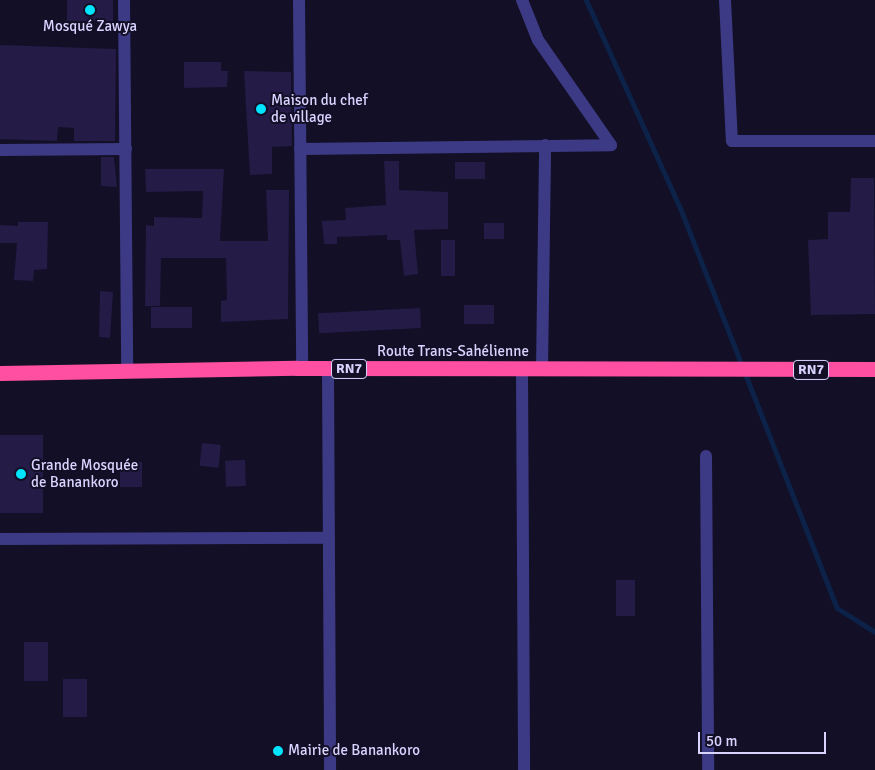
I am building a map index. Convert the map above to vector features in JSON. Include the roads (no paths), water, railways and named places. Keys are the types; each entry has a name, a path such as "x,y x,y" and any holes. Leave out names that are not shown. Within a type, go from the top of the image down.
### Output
{"highway":[{"name":"Route Trans-Sahélienne","path":"0,373 302,369 698,372 875,369"}],"street":[{"path":"124,0 127,372"},
{"path":"299,0 302,369"},
{"path":"300,149 611,145 538,40 522,0"},
{"path":"725,0 732,141 875,141"},
{"path":"542,370 545,145"},
{"path":"0,150 126,150"},
{"path":"328,369 330,770"},
{"path":"522,370 524,770"},
{"path":"706,456 708,770"},
{"path":"0,539 329,538"}],"waterway":[{"path":"586,0 682,213 837,608 875,632"}],"place":[{"name":"Mosqué Zawya","path":"90,10"},
{"name":"Maison du chef de village","path":"261,109"},
{"name":"Grande Mosquée de Banankoro","path":"21,474"},
{"name":"Mairie de Banankoro","path":"278,751"}]}
